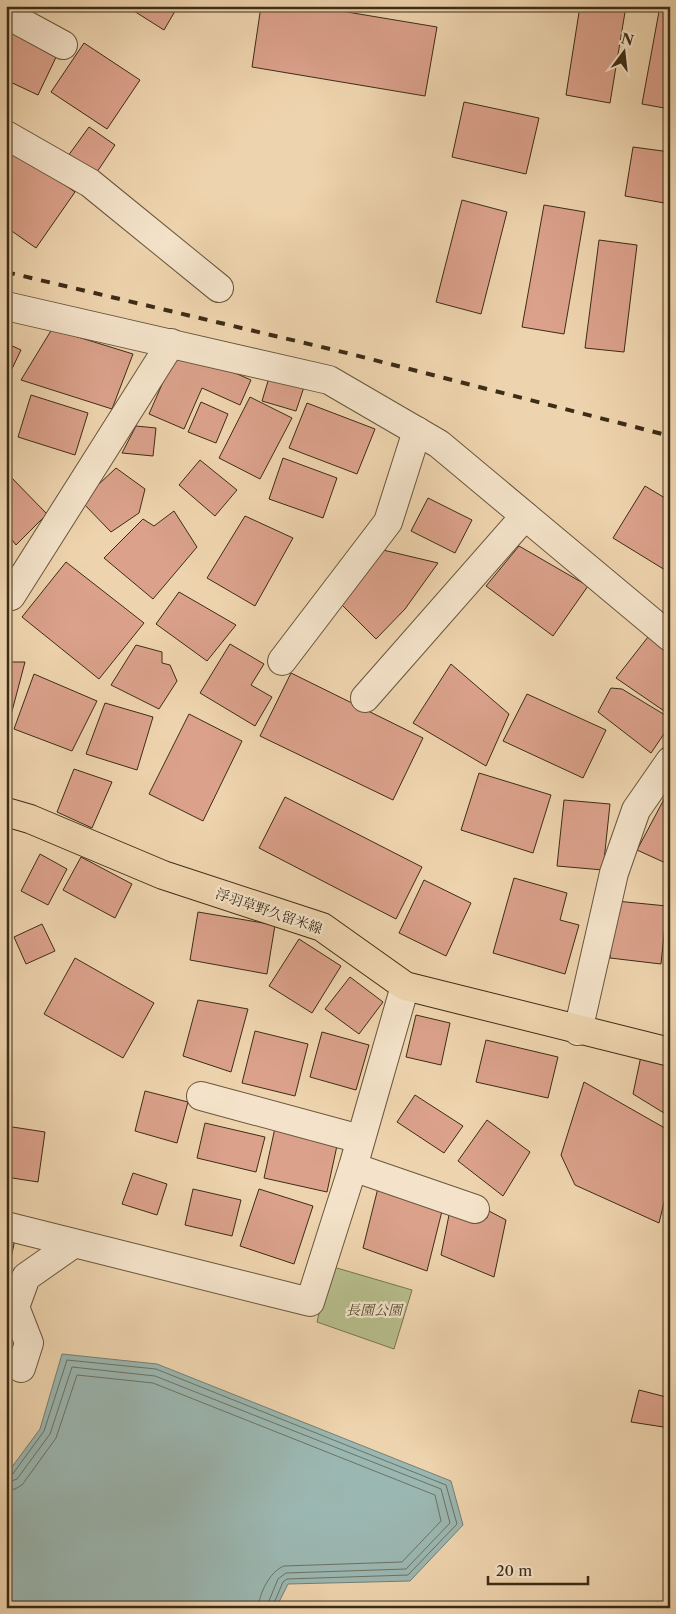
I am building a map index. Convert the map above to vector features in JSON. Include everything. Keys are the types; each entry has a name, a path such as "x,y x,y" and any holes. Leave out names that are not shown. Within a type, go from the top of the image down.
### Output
{"main road":[{"name":"浮羽草野久留米線","path":"6,812 30,819 163,875 322,927 405,986 578,1031 670,1052"}],"street":[{"path":"6,14 62,45"},
{"path":"6,136 90,183 218,288"},
{"path":"6,306 329,380 439,444 670,637"},
{"path":"11,596 171,343"},
{"path":"282,661 388,522 417,431"},
{"path":"365,698 525,516"},
{"path":"578,1031 614,873 636,810 670,760"},
{"path":"6,1226 310,1302 353,1167 405,986"},
{"path":"201,1096 360,1139"},
{"path":"353,1167 475,1209"},
{"path":"21,1368 29,1343 15,1307 26,1277 73,1244"}],"green space":[{"name":"長園公園","path":"330,1266 412,1290 394,1349 317,1322"}],"water":[{"path":"62,1354 157,1364 451,1481 463,1525 410,1581 288,1584 276,1608 14,1608 6,1601 6,1475 40,1429"}],"building":[{"path":"126,6 178,6 164,30"},
{"path":"261,6 311,6 437,27 425,96 252,67"},
{"path":"580,6 626,6 610,103 566,95"},
{"path":"660,6 670,6 670,109 642,104"},
{"path":"6,27 58,53 38,95 6,80"},
{"path":"84,43 140,80 107,129 51,92"},
{"path":"464,102 539,118 526,174 452,157"},
{"path":"89,127 115,145 95,175 68,156"},
{"path":"633,147 670,152 670,204 625,196"},
{"path":"15,150 75,192 36,248 6,227 6,163"},
{"path":"462,200 507,212 481,314 436,302"},
{"path":"544,205 585,212 564,334 522,327"},
{"path":"599,240 637,245 624,352 585,348"},
{"path":"52,329 133,354 112,409 21,380"},
{"path":"6,343 21,350 9,375 6,374"},
{"path":"178,348 251,380 240,405 202,388 184,429 149,414"},
{"path":"271,371 306,381 296,411 262,401"},
{"path":"31,395 88,413 75,455 18,437"},
{"path":"250,397 292,418 260,479 219,458"},
{"path":"201,402 228,414 216,443 188,432"},
{"path":"307,403 375,429 357,474 289,448"},
{"path":"136,426 156,428 153,456 122,453"},
{"path":"283,458 337,478 323,518 269,499"},
{"path":"200,460 237,490 215,516 179,485"},
{"path":"116,468 145,489 139,513 111,532 81,501"},
{"path":"6,472 47,514 16,545 6,532"},
{"path":"645,486 670,501 670,573 613,538"},
{"path":"428,498 472,520 455,553 411,531"},
{"path":"174,511 197,547 153,599 104,558 143,519 154,526"},
{"path":"245,516 293,538 255,606 207,578"},
{"path":"519,546 588,586 553,636 486,586"},
{"path":"383,550 438,563 405,609 376,639 339,602"},
{"path":"66,562 144,623 99,679 22,617"},
{"path":"179,592 236,625 207,661 156,624"},
{"path":"648,637 670,648 670,715 616,678"},
{"path":"230,644 264,664 251,685 272,697 255,726 200,693"},
{"path":"136,645 162,652 162,663 170,665 177,681 159,709 111,685"},
{"path":"6,662 25,662 6,734"},
{"path":"451,664 509,714 486,766 413,723"},
{"path":"291,673 423,738 393,800 260,736"},
{"path":"34,674 97,701 72,751 14,729"},
{"path":"611,688 622,689 670,718 670,725 651,753 598,712"},
{"path":"527,694 606,730 583,778 503,741"},
{"path":"105,703 153,717 137,770 86,754"},
{"path":"189,714 242,741 203,821 149,794"},
{"path":"74,769 112,782 92,828 57,812"},
{"path":"479,773 551,795 533,853 461,830"},
{"path":"670,788 670,865 637,850"},
{"path":"285,797 422,867 396,919 259,848"},
{"path":"564,800 610,804 603,870 557,866"},
{"path":"40,854 67,869 48,905 21,891"},
{"path":"81,857 132,884 115,918 63,890"},
{"path":"514,878 567,893 560,920 579,925 565,974 493,953"},
{"path":"424,880 471,903 446,956 399,933"},
{"path":"616,901 667,906 661,964 610,958"},
{"path":"198,912 275,925 267,974 190,960"},
{"path":"42,924 55,951 26,964 14,937"},
{"path":"299,939 341,966 312,1013 269,986"},
{"path":"75,958 154,1003 123,1058 44,1014"},
{"path":"350,977 383,1002 359,1034 325,1009"},
{"path":"198,1000 248,1009 231,1072 183,1056"},
{"path":"416,1015 450,1023 441,1065 406,1057"},
{"path":"255,1031 308,1044 295,1096 242,1083"},
{"path":"322,1032 369,1045 356,1090 310,1077"},
{"path":"486,1040 558,1057 548,1098 476,1082"},
{"path":"641,1056 670,1061 670,1079 664,1113 633,1094"},
{"path":"584,1082 670,1131 670,1178 659,1223 575,1185 561,1155"},
{"path":"145,1091 188,1102 177,1143 135,1131"},
{"path":"415,1095 463,1126 444,1153 397,1122"},
{"path":"487,1120 530,1152 503,1196 458,1161"},
{"path":"205,1123 265,1137 256,1172 197,1158"},
{"path":"6,1126 45,1132 38,1182 6,1177"},
{"path":"275,1128 338,1141 327,1192 264,1178"},
{"path":"133,1173 167,1184 157,1215 122,1204"},
{"path":"378,1188 443,1207 427,1271 363,1248"},
{"path":"193,1189 241,1200 232,1236 185,1225"},
{"path":"259,1189 313,1206 294,1264 240,1246"},
{"path":"450,1210 487,1218 489,1211 506,1220 494,1277 441,1255"},
{"path":"6,1237 15,1239 6,1283"},
{"path":"6,1314 8,1367 6,1367"},
{"path":"639,1390 670,1398 670,1428 631,1422"}],"railway":[{"path":"6,272 351,354 670,436"}]}
